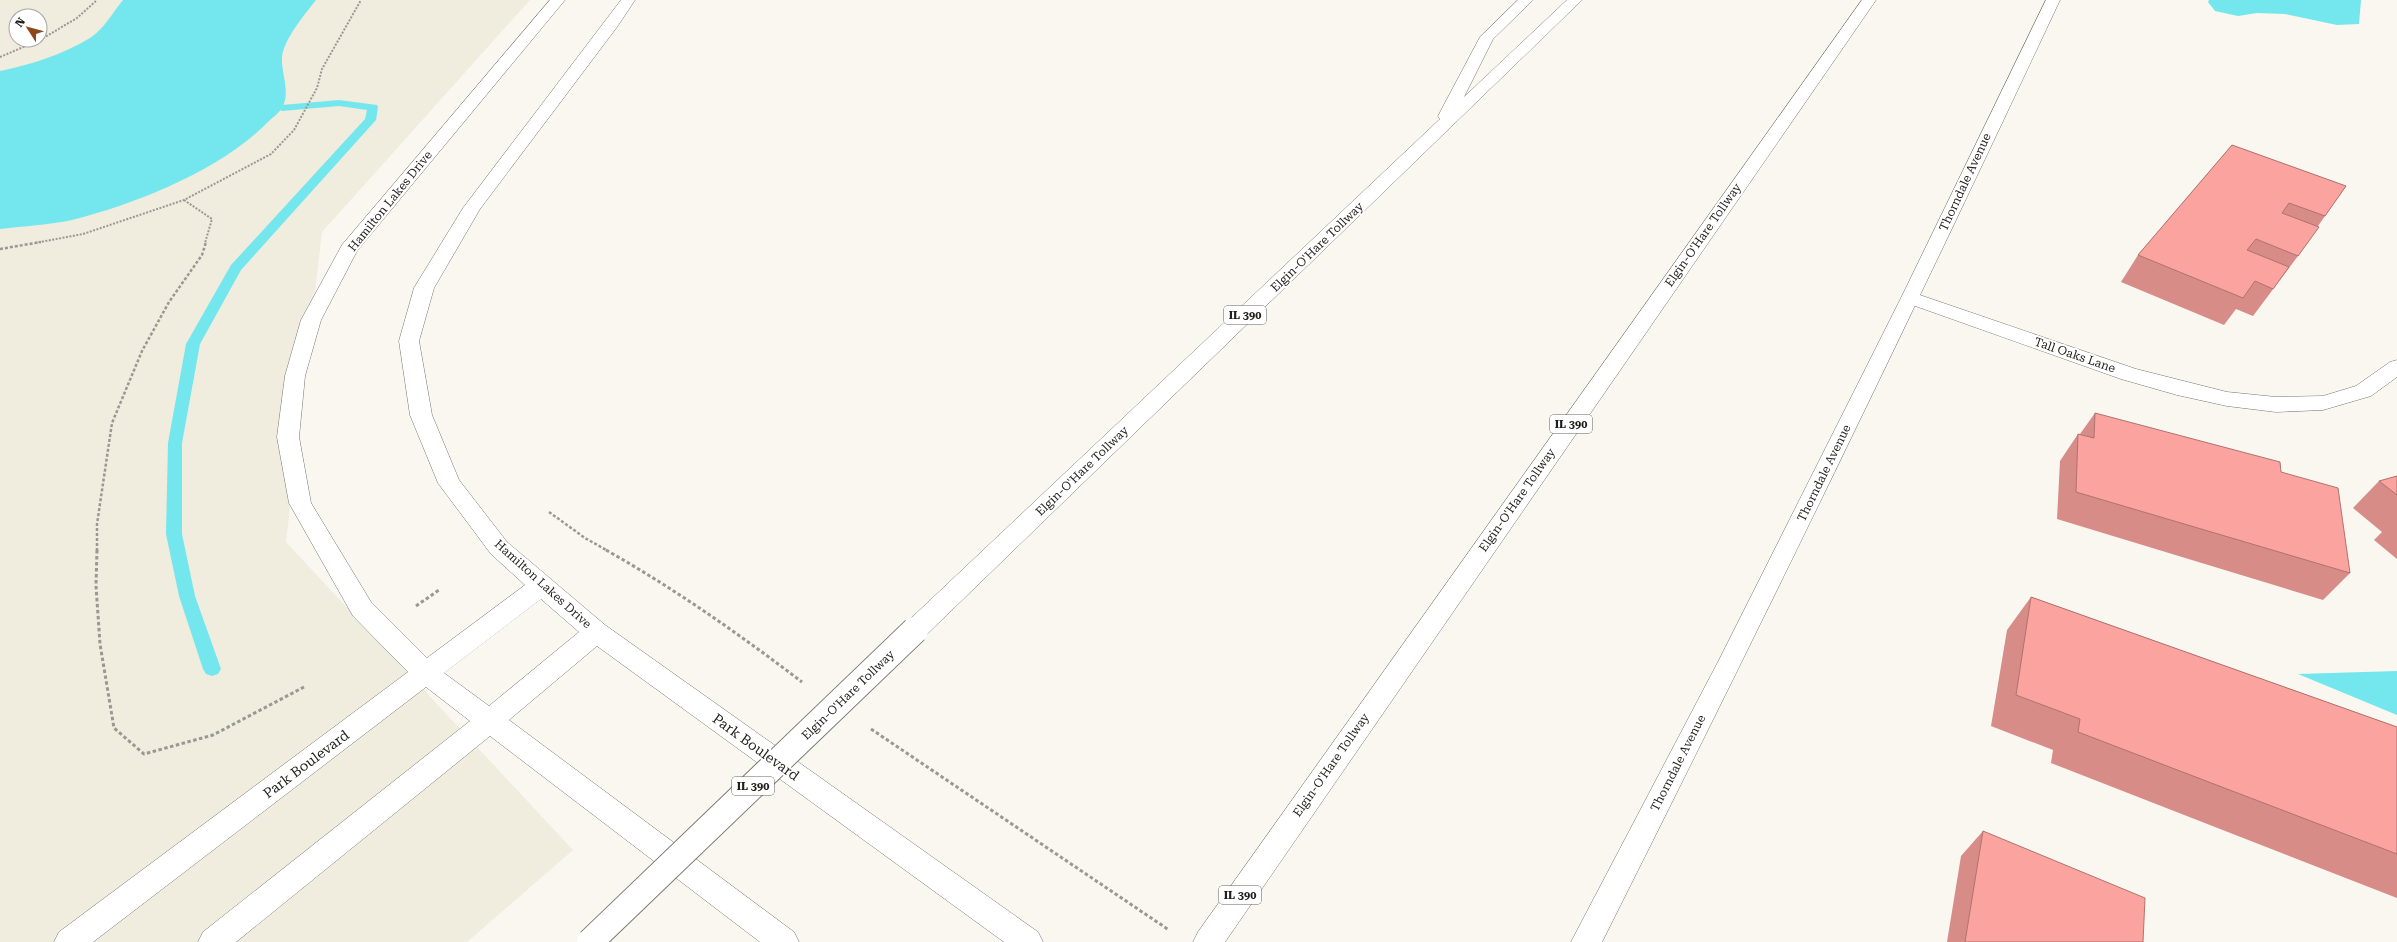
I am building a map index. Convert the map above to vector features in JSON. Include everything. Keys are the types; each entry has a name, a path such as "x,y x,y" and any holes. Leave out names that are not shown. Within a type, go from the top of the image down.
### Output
{"main road":[{"name":"Hamilton Lakes Drive","path":"489,721 426,673 362,609 300,503 288,437 295,376 311,320 349,249 558,0"},
{"name":"Hamilton Lakes Drive","path":"596,632 499,548 449,483 421,415 409,341 424,288 472,208 628,0"},
{"path":"1437,132 1487,37 1526,0"},
{"name":"Elgin-O'Hare Tollway","path":"590,942 1575,0"},
{"name":"Elgin-O'Hare Tollway","path":"1208,942 1869,0"},
{"name":"Thorndale Avenue","path":"1586,942 1728,667 1911,298 2053,0"},
{"name":"Tall Oaks Lane","path":"1911,298 2142,379 2186,392 2242,400 2282,404 2325,402 2358,392 2381,380 2397,366"},
{"name":"Park Boulevard","path":"69,942 542,585"},
{"name":"Park Boulevard","path":"596,632 1028,942"},
{"path":"213,942 489,721 596,632"},
{"path":"489,721 784,942"}],"path":[{"path":"48,36 64,28 87,12 97,0"},
{"path":"0,249 83,234 184,200 271,154 294,130 317,88 322,69 361,0"},
{"path":"0,57 21,48"},
{"path":"184,200 212,220 202,255 169,302 142,351 112,423 97,524 96,586 100,644 114,728 144,754 213,735 304,687"},
{"path":"416,606 440,590"}],"shaded area":[{"path":"0,0 530,0 322,232 286,542 573,850 467,942 0,942"}],"water":[{"path":"123,0 316,0 296,27 284,50 282,63 286,96 282,108 249,139 227,155 203,169 151,194 97,213 72,220 0,229 0,71 23,66 80,44 90,38 104,25"},
{"path":"2209,0 2361,0 2359,24 2337,25 2285,14 2257,13 2238,16 2215,11 2208,2"},
{"path":"2397,671 2397,715 2298,674"}],"building":[{"path":"2232,145 2346,186 2325,216 2289,203 2282,213 2319,227 2298,256 2256,239 2247,250 2289,267 2273,289 2255,281 2243,298 2138,255"},
{"path":"2095,413 2280,462 2281,472 2338,488 2350,573 2076,492 2078,434 2094,438"},
{"path":"2397,476 2397,495 2379,481"},
{"path":"2031,597 2397,727 2397,854 2078,732 2080,719 2016,695"},
{"path":"1983,831 2145,898 2143,942 1965,942"}],"waterway":[{"path":"212,669 187,596 174,534 175,443 193,344 236,268 370,120 373,107 339,103 282,108"}]}
